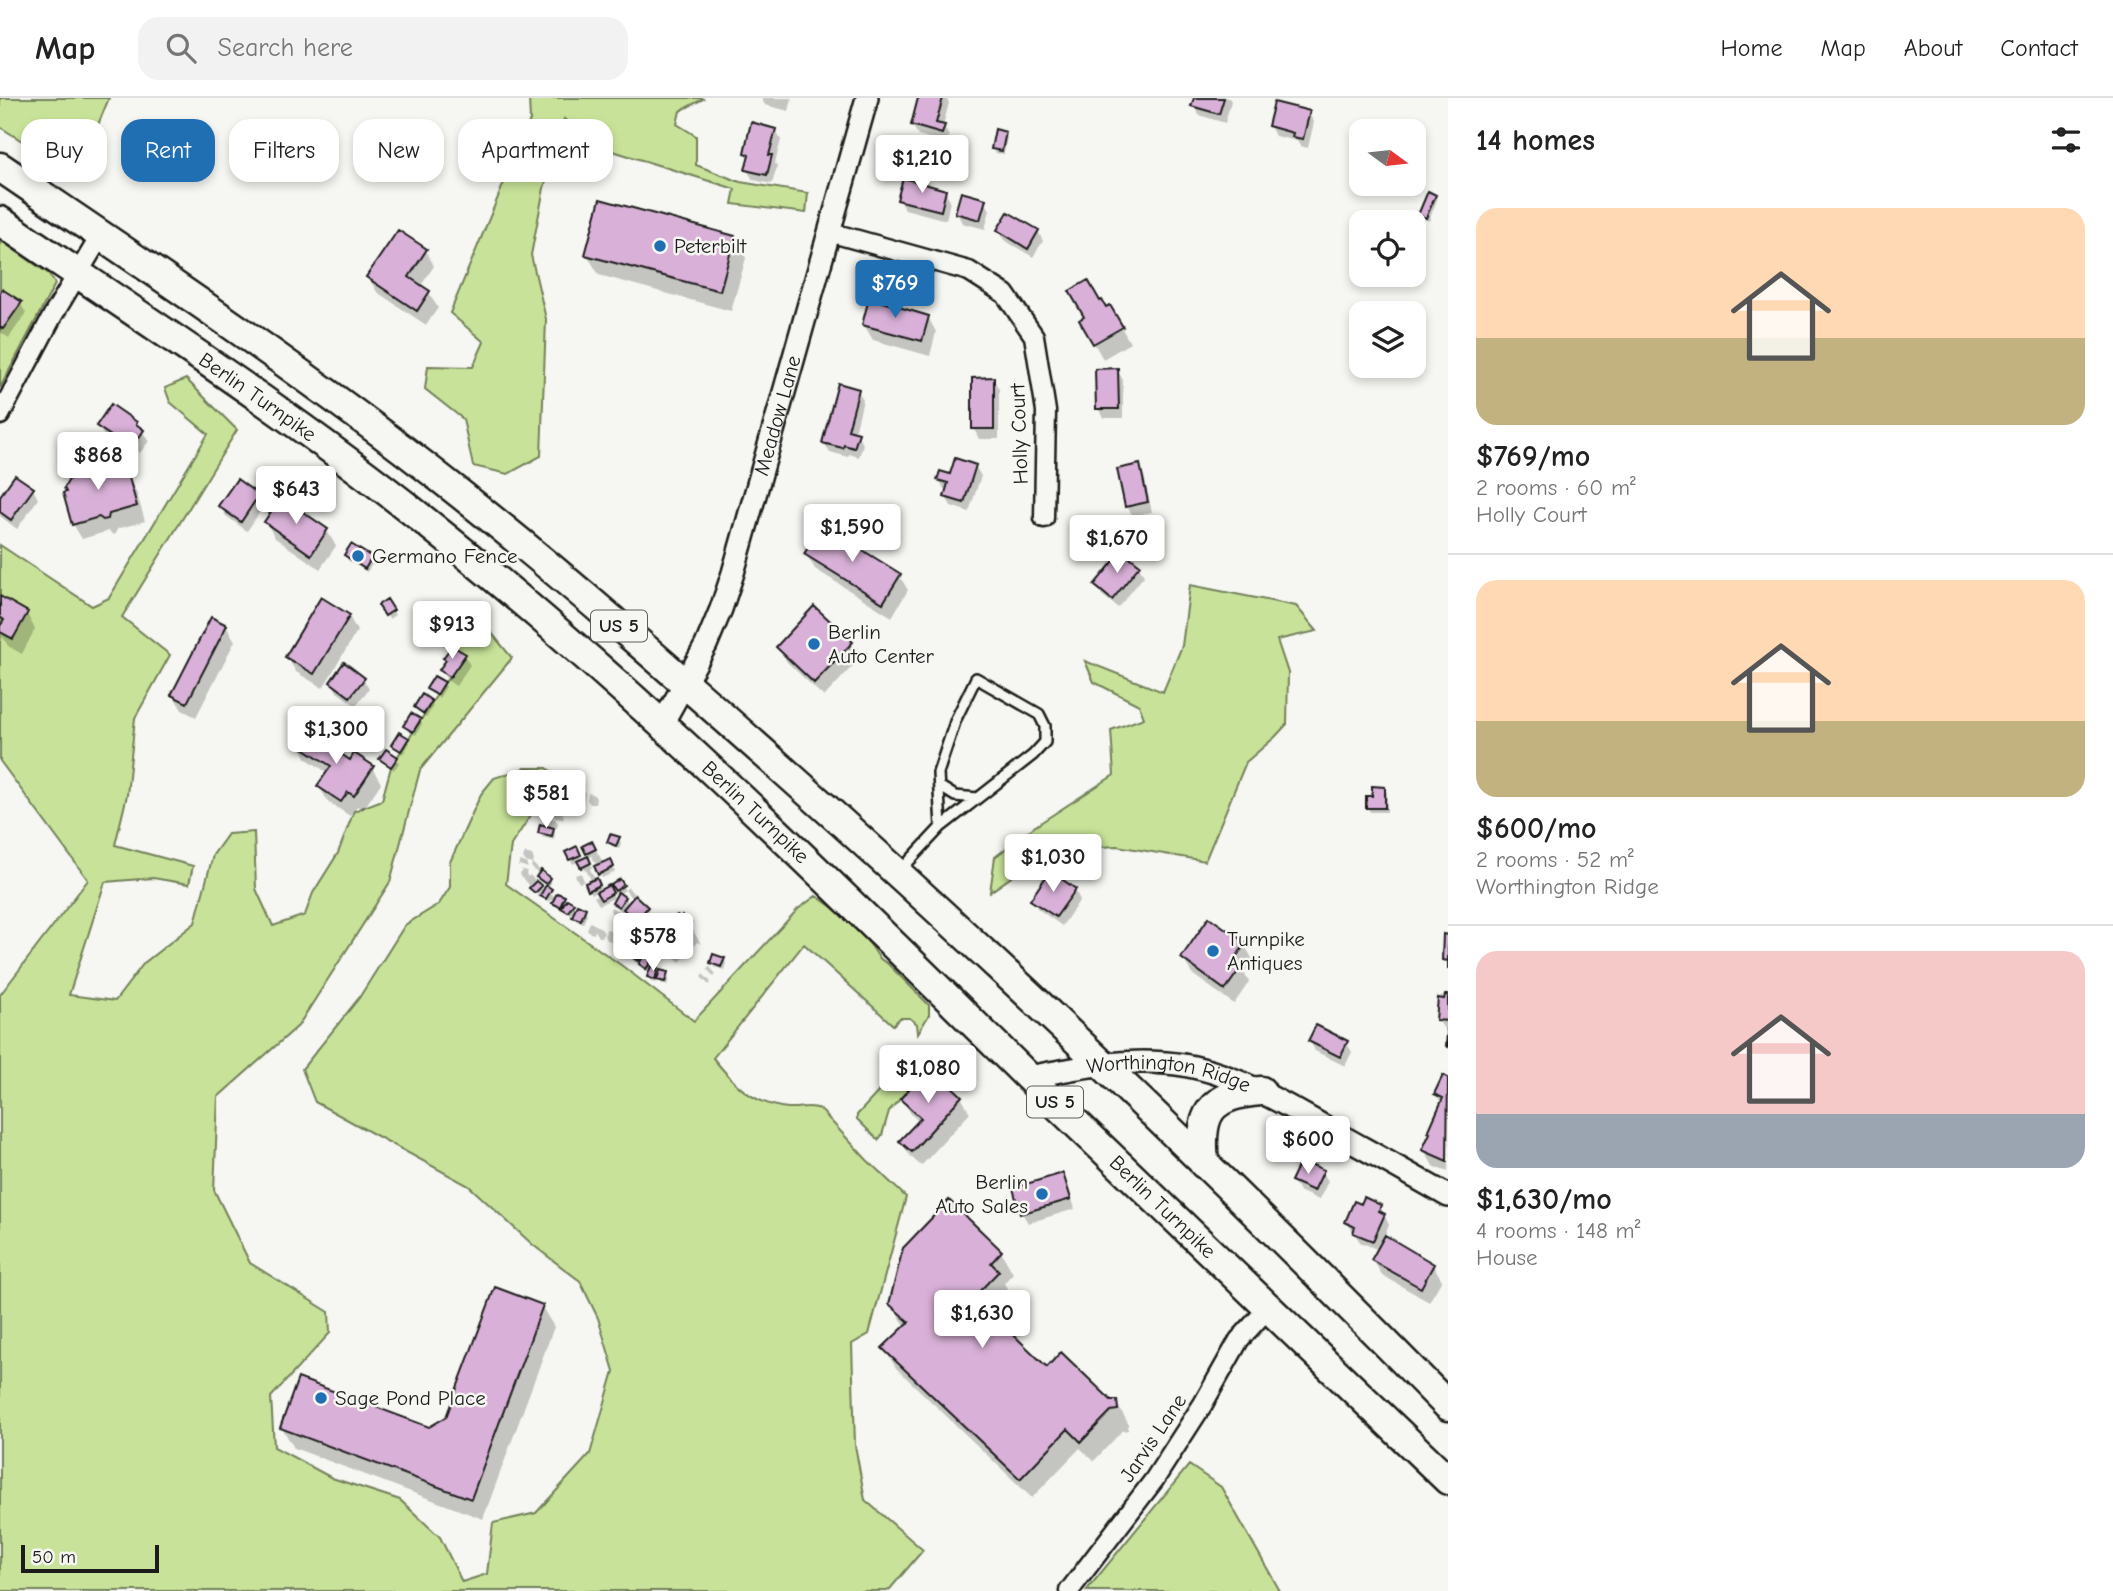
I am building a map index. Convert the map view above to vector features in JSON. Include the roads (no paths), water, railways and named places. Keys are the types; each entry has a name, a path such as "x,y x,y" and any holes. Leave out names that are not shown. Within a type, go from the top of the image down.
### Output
{"highway":[{"name":"Berlin Turnpike","path":"0,167 294,368 374,427 534,554 685,683 898,873 1100,1063 1448,1406"},
{"name":"Berlin Turnpike","path":"0,221 267,402 425,521 556,630 662,724 825,877 1448,1480"},
{"path":"1204,1164 1203,1126 1211,1111 1222,1099 1238,1093 1261,1091"}],"street":[{"name":"Meadow Lane","path":"662,724 706,645 733,573 867,98"},
{"name":"Holly Court","path":"829,232 970,271 1005,294 1034,337 1045,411 1044,518"},
{"path":"0,415 53,315 101,235"},
{"name":"Worthington Ridge","path":"1029,1077 1100,1063 1138,1061 1200,1068 1261,1091 1448,1196"},
{"name":"Jarvis Lane","path":"1069,1591 1154,1480 1203,1404 1239,1340 1269,1307"}],"lane":[{"path":"898,873 940,827 1033,755 1045,742 1045,726 1039,714 976,678 956,719 938,773 940,827"},
{"path":"939,786 955,796 978,798"}],"place":[{"name":"Peterbilt","path":"660,246"},
{"name":"Germano Fence","path":"358,556"},
{"name":"Berlin Auto Center","path":"814,644"},
{"name":"Turnpike Antiques","path":"1213,951"},
{"name":"Berlin Auto Sales","path":"1042,1194"},
{"name":"Sage Pond Place","path":"321,1398"}]}
